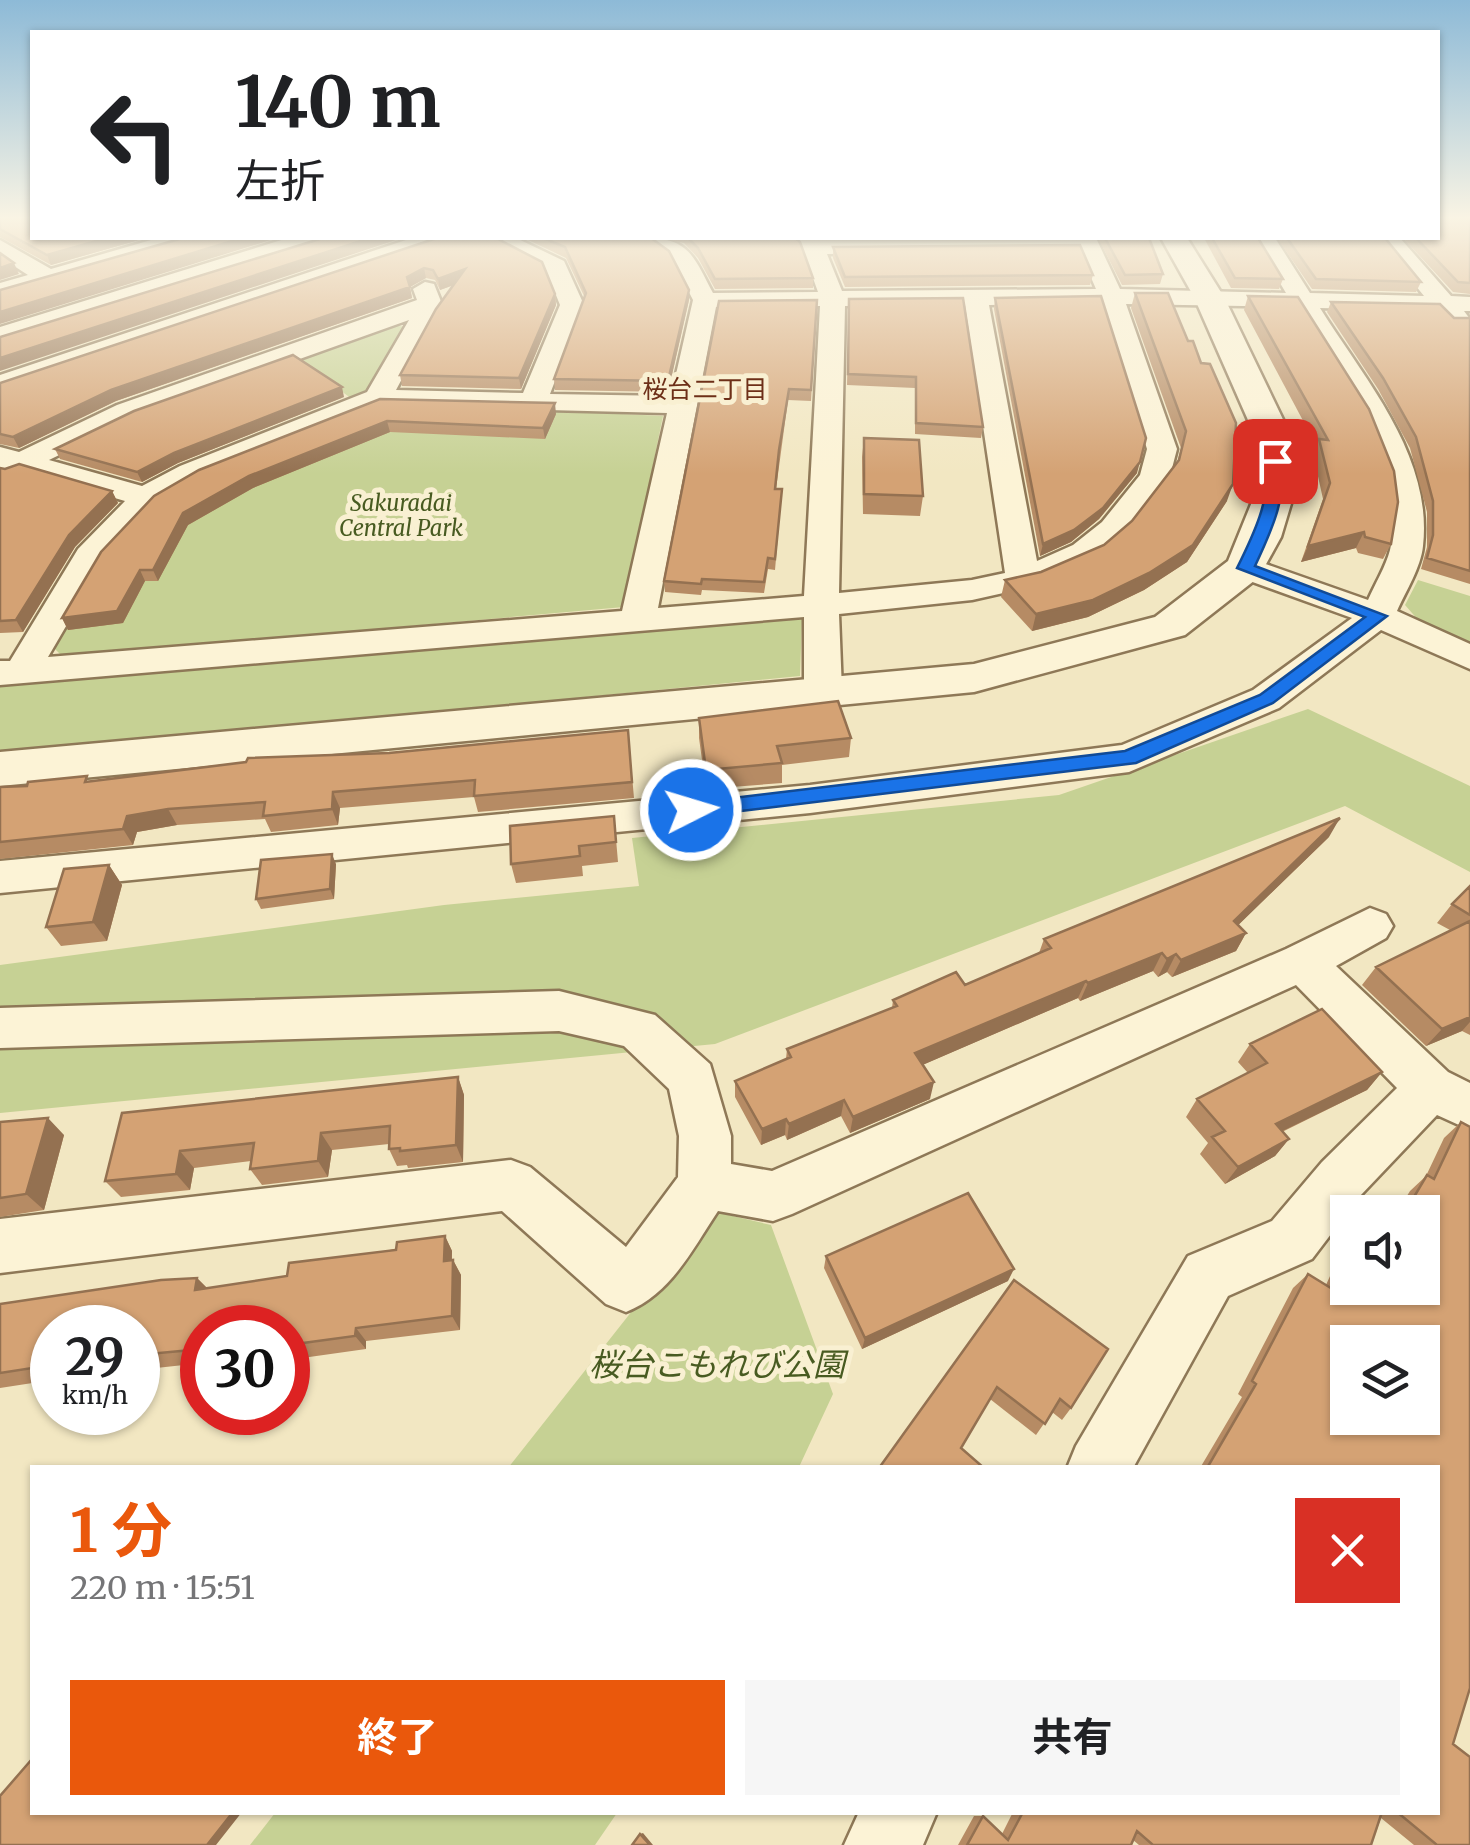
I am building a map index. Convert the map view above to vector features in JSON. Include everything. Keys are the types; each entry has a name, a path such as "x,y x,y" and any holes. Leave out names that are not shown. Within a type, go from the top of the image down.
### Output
{"street":[{"path":"0,337 111,302"},
{"path":"0,384 242,302"},
{"path":"534,399 571,302"},
{"path":"638,619 705,302"},
{"path":"823,691 821,605 832,302"},
{"path":"977,302 1023,579"},
{"path":"11,672 821,605 972,590 1023,579 1085,552 1113,529 1156,476 1162,448 1113,302"},
{"path":"0,769 974,678 1170,626 1245,568 1261,536 1277,486 1273,436 1211,302"},
{"path":"0,878 810,799 1128,758 1266,699 1378,616 1407,550 1407,492 1389,440 1307,302"},
{"path":"1400,302 1458,304 1470,336"},
{"path":"378,398 430,304"},
{"path":"6,464 127,411 430,304"},
{"path":"11,672 90,556 146,497 191,472 378,398 682,404"},
{"path":"6,464 146,497"},
{"path":"1245,568 1378,616 1470,658"},
{"path":"705,1184 774,1196 1302,962 1370,926"},
{"path":"1100,1465 1208,1276 1292,1240 1341,1180 1450,1098 1302,962"},
{"path":"0,1028 559,1012 600,1018 638,1030 692,1079 706,1136 705,1184 650,1264 626,1284 511,1184 0,1246"},
{"path":"882,1845 898,1815"}],"green space":[{"path":"387,325 409,327 369,393 352,399 295,357"},
{"name":"Sakuradai Central Park","path":"395,403 663,416 624,607 63,657 53,647 101,559"},
{"path":"1418,580 1470,596 1470,646 1419,621 1405,605"},
{"path":"802,619 800,676 0,755 0,686"},
{"path":"1308,709 1470,786 1470,872 1345,806 715,1044 0,1113 0,965 444,905 639,886 632,838 1059,795"},
{"name":"桜台こもれび公園","path":"711,1211 771,1225 833,1394 800,1465 510,1465"},
{"path":"273,1815 616,1815 595,1845 250,1845"}],"building":[{"path":"0,302 32,302 0,312"},
{"path":"114,302 172,302 0,358 0,337"},
{"path":"244,302 366,302 111,390 13,437 0,434 0,383"},
{"path":"441,302 552,302 519,378 400,375"},
{"path":"583,302 686,302 668,381 554,379"},
{"path":"719,302 817,302 811,390 789,389 775,489 782,489 775,559 768,558 764,582 664,581"},
{"path":"849,302 964,302 983,427 916,423 916,377 848,374"},
{"path":"996,302 1103,302 1146,438 1140,462 1103,508 1074,530 1043,544"},
{"path":"1138,302 1172,302 1201,363 1210,364 1236,423 1233,484 1193,545 1149,573 1093,600 1036,614 1005,580 1041,572 1104,545 1132,521 1179,460 1186,431"},
{"path":"1251,302 1301,302 1369,409 1394,471 1398,502 1391,544 1365,537 1364,532 1308,546 1330,483 1319,439 1328,440"},
{"path":"1331,302 1440,304 1454,318 1470,318 1470,571 1427,558 1433,535 1433,501 1416,437 1383,378"},
{"path":"293,355 342,387 174,453 137,472 55,449 134,411"},
{"path":"380,399 555,403 543,428 387,421 249,476 183,513 153,570 140,570 117,611 62,618 101,552 154,496 199,470"},
{"path":"864,438 919,440 923,496 864,494"},
{"path":"19,464 112,491 69,535 16,620 0,621 0,468"},
{"path":"838,701 851,738 777,746 782,763 706,770 699,718"},
{"path":"628,730 632,782 474,796 475,780 333,792 332,809 263,816 265,802 168,809 127,816 123,829 0,842 0,787 27,786 28,782 87,776 85,782 246,762 248,758 389,753"},
{"path":"614,816 616,842 579,846 580,856 511,864 510,826"},
{"path":"1340,818 1234,921 1246,933 1181,960 1176,954 1167,959 1162,953 915,1053 934,1082 853,1117 844,1100 789,1124 786,1119 762,1129 735,1081 791,1057 787,1049 897,1006 893,1000 956,972 965,985 1051,948 1044,939"},
{"path":"332,854 330,889 256,899 261,860"},
{"path":"109,865 93,922 46,927 64,869"},
{"path":"1470,886 1470,915 1452,904"},
{"path":"1470,921 1470,1017 1442,1029 1376,967"},
{"path":"1322,1009 1382,1072 1276,1124 1289,1139 1238,1167 1212,1137 1225,1131 1197,1099 1267,1063 1250,1044"},
{"path":"458,1077 456,1145 389,1149 390,1126 321,1133 318,1161 250,1169 254,1143 180,1151 176,1174 105,1181 122,1113"},
{"path":"48,1118 26,1194 0,1198 0,1122"},
{"path":"1461,1122 1470,1127 1470,1688 1453,1744 1470,1757 1470,1845 1437,1845 1401,1815 1440,1815 1440,1465 1209,1465 1256,1384 1252,1381 1308,1274 1330,1288 1330,1305 1440,1305 1440,1195 1415,1195 1427,1175 1434,1179"},
{"path":"968,1193 1014,1269 865,1338 826,1256"},
{"path":"445,1236 444,1261 453,1260 452,1316 356,1328 355,1336 310,1342 310,1305 180,1305 180,1351 160,1353 160,1305 30,1305 30,1368 0,1373 0,1304 161,1280 197,1278 195,1290 287,1276 289,1263 396,1250 397,1242"},
{"path":"1014,1280 1108,1349 1071,1408 1060,1399 1045,1424 997,1387 961,1448 981,1465 881,1465"},
{"path":"30,1761 30,1815 231,1815 207,1845 0,1845 0,1796"},
{"path":"1021,1815 1381,1815 1371,1845 1153,1845 1137,1831 1131,1845 967,1845 983,1816 1008,1840"},
{"path":"640,1834 650,1845 632,1845"}],"district":[{"name":"桜台二丁目","path":"705,389"}],"route":[{"path":"691,810 810,799 1128,758 1266,699 1378,616 1245,568 1261,536 1277,486 1275,461"}]}
